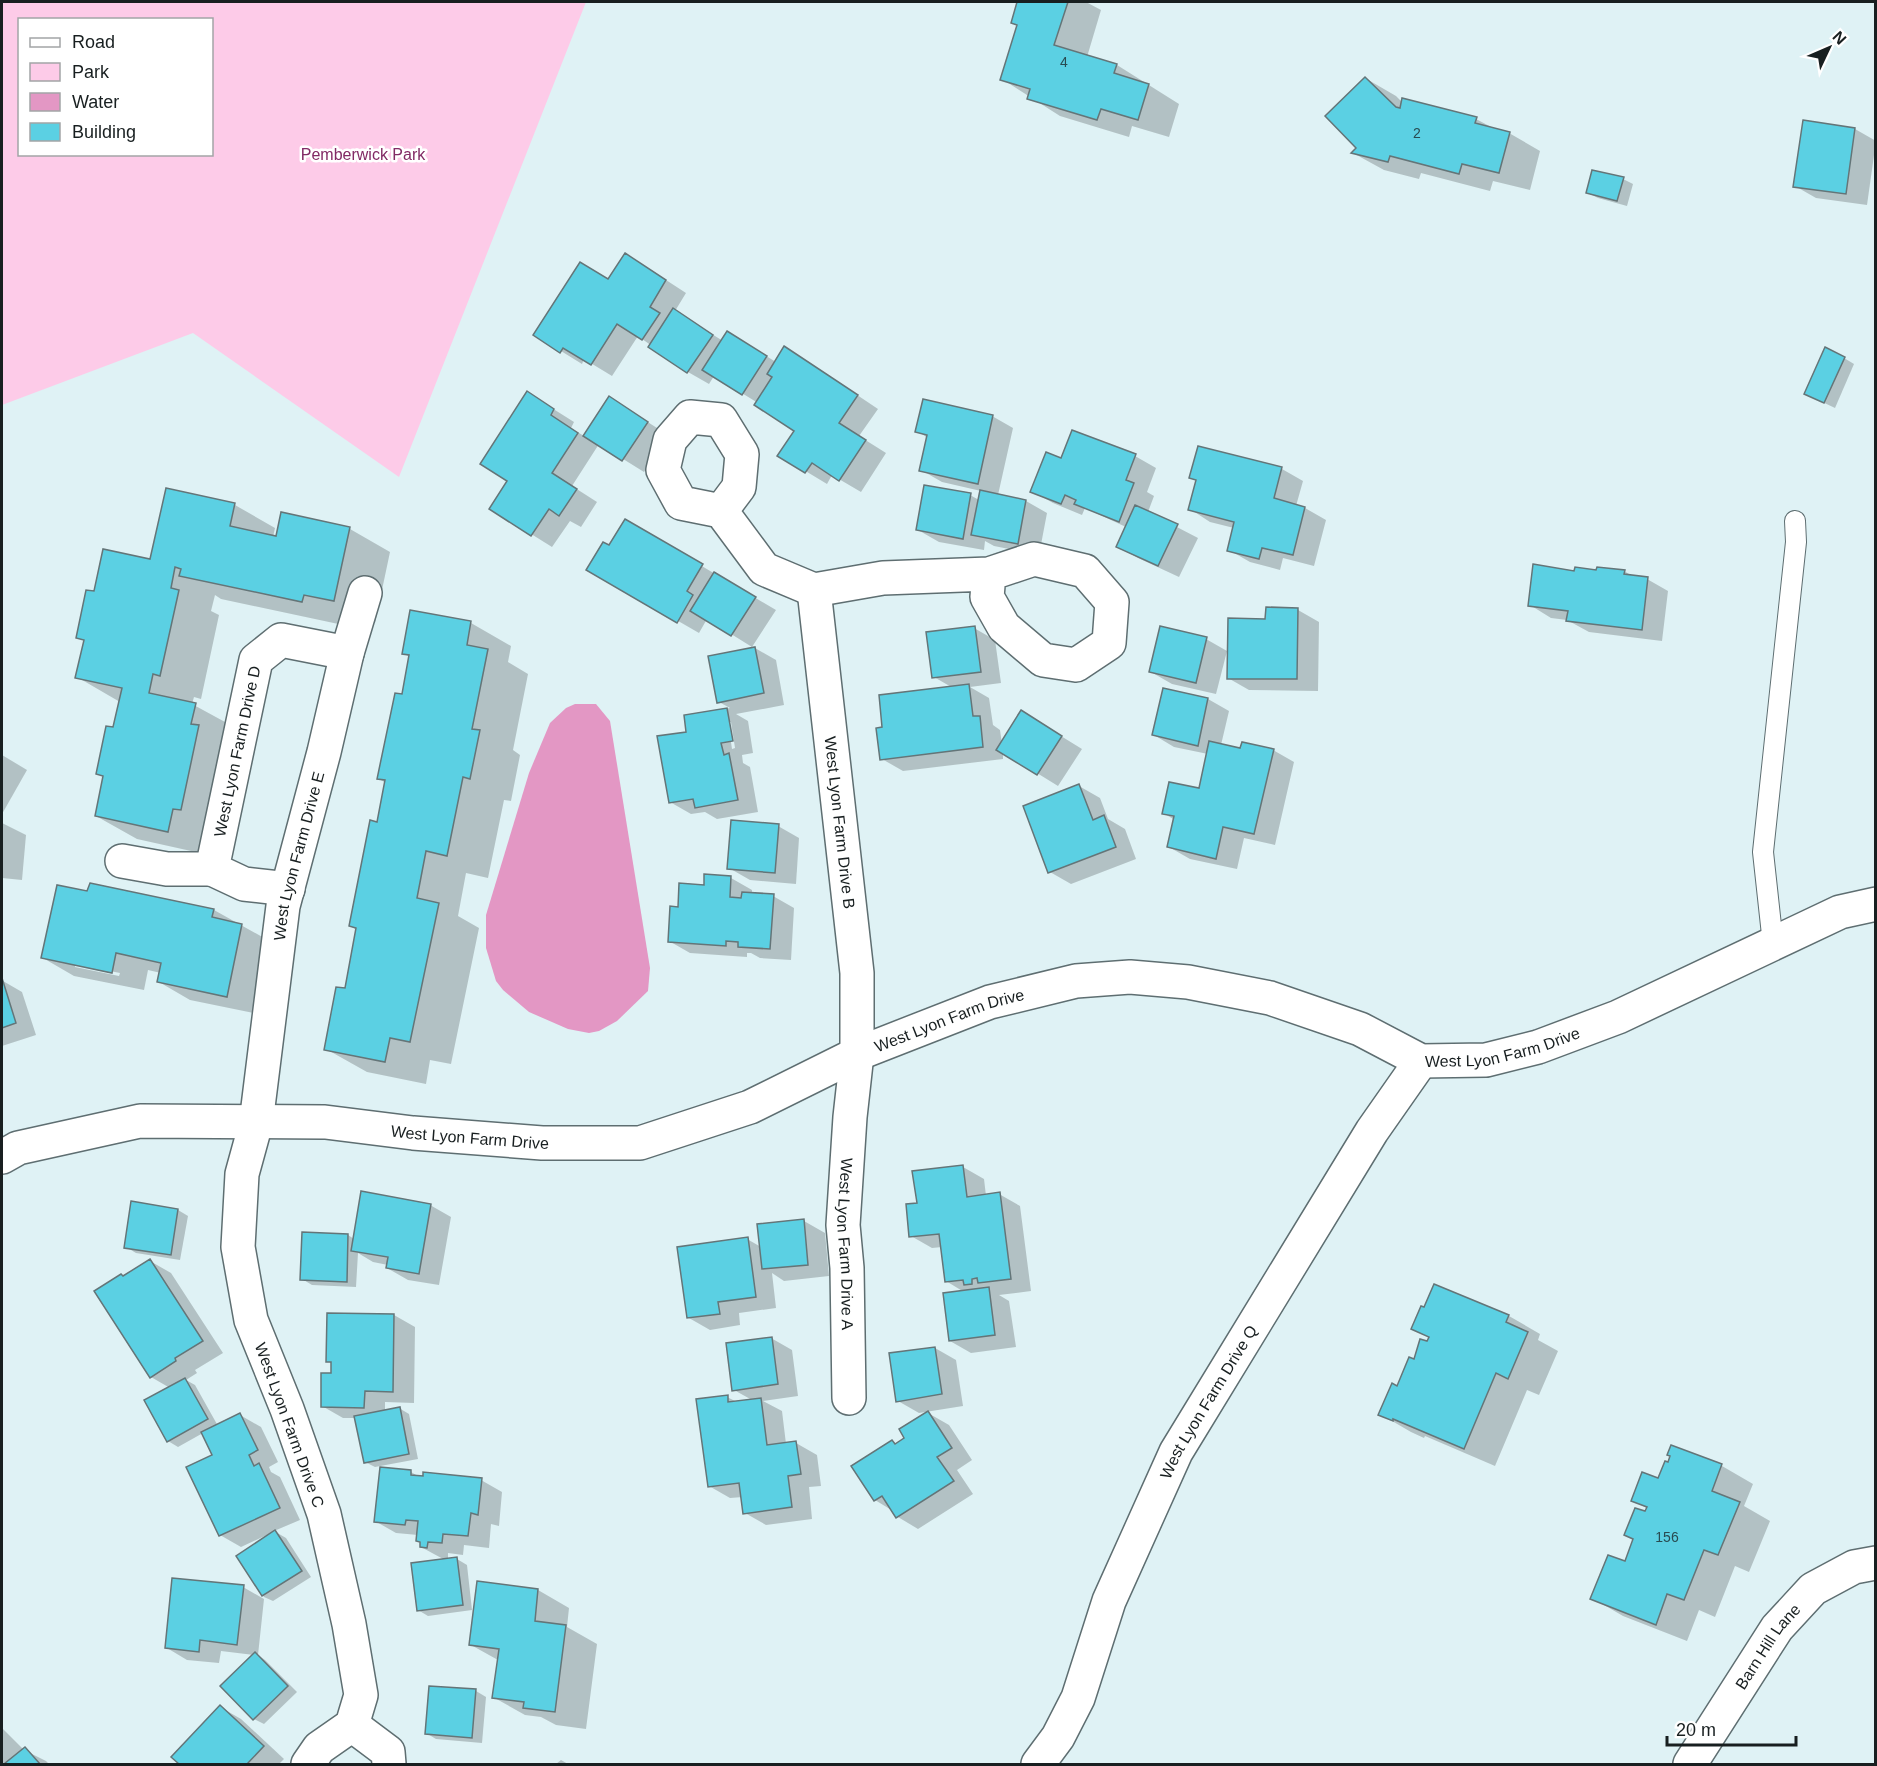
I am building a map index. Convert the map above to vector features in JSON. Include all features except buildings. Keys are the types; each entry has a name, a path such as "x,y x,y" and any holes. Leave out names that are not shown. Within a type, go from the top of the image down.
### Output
{"street":[{"path":"721,511 764,569 814,590 883,578 989,574"},
{"name":"West Lyon Farm Drive B","path":"814,590 856,973 857,1054"},
{"name":"West Lyon Farm Drive E","path":"256,1123 283,906 324,752 347,653 365,593"},
{"name":"West Lyon Farm Drive D","path":"212,869 256,660 281,640 347,653"},
{"path":"123,861 167,869 212,869 244,884 288,889"},
{"name":"West Lyon Farm Drive","path":"2,1157 18,1148 140,1121 325,1122 413,1133 542,1143 640,1143 750,1107 857,1054 990,1002 1076,981 1130,977 1188,982 1270,998 1360,1029 1421,1061 1486,1060 1538,1047 1618,1017 1840,912 1875,904"},
{"name":"West Lyon Farm Drive A","path":"849,1398 847,1268 843,1225 850,1117 857,1054"},
{"name":"West Lyon Farm Drive Q","path":"1038,1764 1058,1737 1078,1698 1109,1601 1176,1452 1372,1131 1421,1061"},
{"name":"West Lyon Farm Drive C","path":"256,1123 242,1174 238,1247 251,1320 291,1420 324,1514 336,1561 361,1695 352,1725"},
{"name":"Barn Hill Lane","path":"1690,1764 1777,1628 1798,1605 1813,1589 1854,1567 1875,1563"},
{"path":"308,1764 320,1749 352,1725 388,1752 389,1764"}],"lane":[{"path":"1773,944 1762,852 1796,542 1795,521"}],"green space":[{"name":"Pemberwick Park","path":"2,2 586,2 399,477 193,333 2,405"}],"water":[{"path":"575,704 596,704 610,721 650,968 648,991 617,1021 599,1031 589,1033 568,1029 529,1012 496,981 486,948 486,915 529,773 550,723 566,708"}]}
